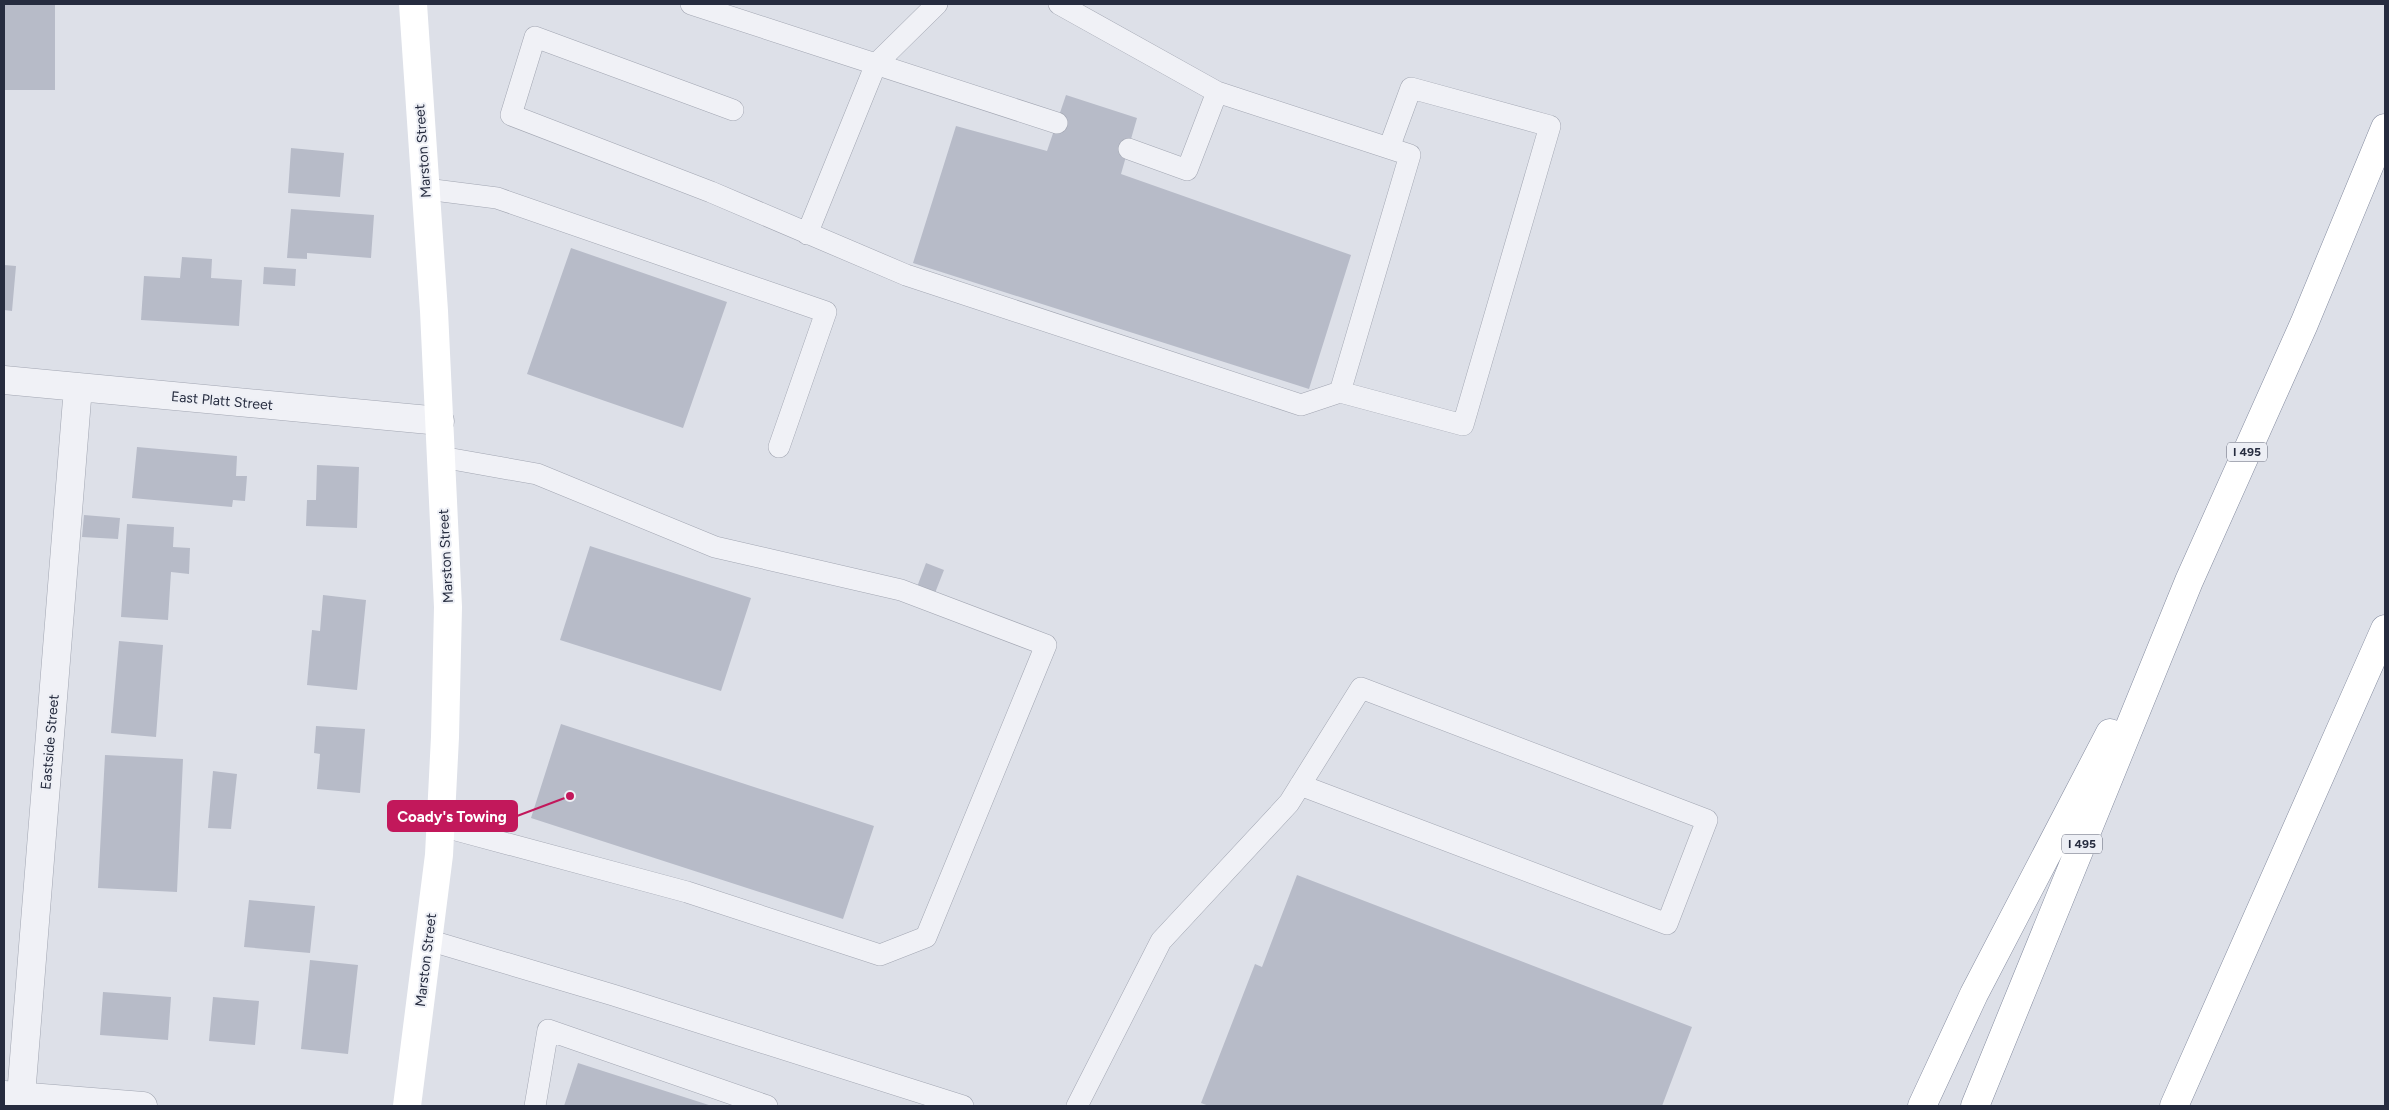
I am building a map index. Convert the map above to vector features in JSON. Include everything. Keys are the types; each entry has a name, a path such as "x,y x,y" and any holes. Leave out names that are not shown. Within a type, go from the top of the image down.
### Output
{"main road":[{"name":"Marston Street","path":"407,1106 441,826 448,607 440,421 413,4"},
{"name":"I 495","path":"1975,1106 2190,581 2304,324 2385,128"},
{"path":"1922,1106 1974,994 2190,581"},
{"path":"2174,1106 2385,629"}],"street":[{"name":"East Platt Street","path":"4,380 440,421"},
{"name":"Eastside Street","path":"12,1095 78,387"},
{"path":"12,1095 143,1106"}],"lane":[{"path":"691,4 1057,123"},
{"path":"807,234 876,64 937,4"},
{"path":"1058,4 1217,92 1410,155 1340,392"},
{"path":"733,110 535,37 511,115 711,192 906,275 1301,405 1340,392 1463,425 1550,126 1410,88 1389,148"},
{"path":"1129,149 1187,170 1217,92"},
{"path":"426,188 497,198 826,312 779,447"},
{"path":"441,458 537,474 715,547 901,590 1046,645 926,937 880,955 687,892 441,826"},
{"path":"1077,1106 1161,942 1289,803 1300,785 1361,688 1707,820 1667,924 1300,785"},
{"path":"428,940 613,995 963,1106"},
{"path":"535,1106 548,1030 767,1106"}],"building":[{"path":"4,4 55,4 55,90 4,90"},
{"path":"1066,95 1137,118 1121,174 1351,255 1309,389 913,263 956,126 1047,151"},
{"path":"291,148 344,153 340,197 288,193"},
{"path":"291,209 374,215 371,258 307,253 307,259 287,258"},
{"path":"571,248 727,302 683,428 527,374"},
{"path":"182,257 212,259 211,278 242,280 239,326 141,320 144,276 180,278"},
{"path":"4,265 16,266 12,311 4,310"},
{"path":"264,267 296,269 295,286 263,284"},
{"path":"137,447 237,456 236,476 247,476 245,501 233,500 232,507 132,498"},
{"path":"317,465 359,467 357,528 306,526 307,500 316,500"},
{"path":"84,515 120,518 118,539 82,537"},
{"path":"127,524 174,527 173,547 190,548 189,574 171,572 168,620 121,617"},
{"path":"590,546 751,598 721,691 560,640"},
{"path":"926,563 944,570 935,593 917,587"},
{"path":"323,595 366,600 357,690 307,685 312,630 320,631"},
{"path":"119,641 163,645 156,737 111,733"},
{"path":"561,724 874,826 843,919 531,818"},
{"path":"316,726 365,729 360,793 317,789 320,754 314,753"},
{"path":"105,755 183,759 177,892 98,888"},
{"path":"213,771 237,774 231,829 208,828"},
{"path":"1297,875 1692,1027 1662,1106 1209,1106 1201,1103 1255,964 1262,967"},
{"path":"249,900 315,906 310,953 244,947"},
{"path":"310,960 358,965 348,1054 301,1049"},
{"path":"103,992 171,997 168,1040 100,1035"},
{"path":"213,997 259,1001 255,1045 209,1041"},
{"path":"578,1063 712,1106 564,1106"}],"place":[{"name":"Coady's Towing","path":"570,796"}]}
